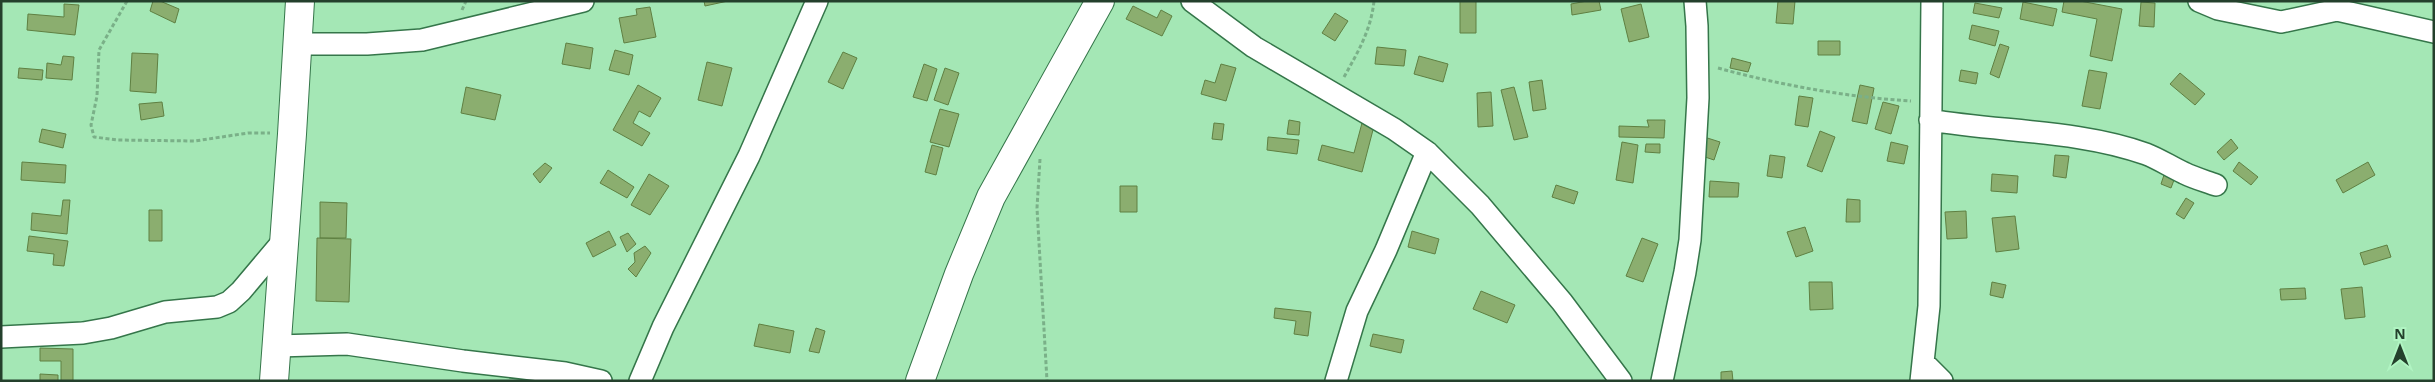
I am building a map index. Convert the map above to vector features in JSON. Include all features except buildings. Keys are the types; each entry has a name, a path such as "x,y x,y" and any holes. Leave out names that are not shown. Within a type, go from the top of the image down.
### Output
{"street":[{"path":"274,381 300,1"},
{"path":"296,44 367,44 422,40 583,1"},
{"path":"640,381 663,327 749,156 817,1"},
{"path":"920,381 959,274 991,197 1100,1"},
{"path":"1192,1 1254,47 1394,128 1427,152 1480,204 1562,302 1622,381"},
{"path":"1662,381 1686,272 1690,240 1694,182 1697,67 1695,1"},
{"path":"1932,1 1928,306 1923,372 1942,381"},
{"path":"2199,1 2218,9 2281,22 2337,10 2434,32"},
{"path":"1930,111 1974,128 2046,133 2107,144 2146,154 2186,174 2216,185"},
{"path":"1336,381 1357,311 1386,250 1427,152"},
{"path":"1,337 92,332 122,326 165,312 218,307 229,302 241,290 284,240"},
{"path":"276,346 347,344 564,373 601,381"}],"path":[{"path":"127,1 99,50 97,96 91,125 93,135 96,138 195,141 261,132 292,134"},
{"path":"1334,95 1362,46 1369,28 1374,1"},
{"path":"1697,67 1718,68 1747,77 1930,111"},
{"path":"1040,156 1037,208 1047,381"}]}
